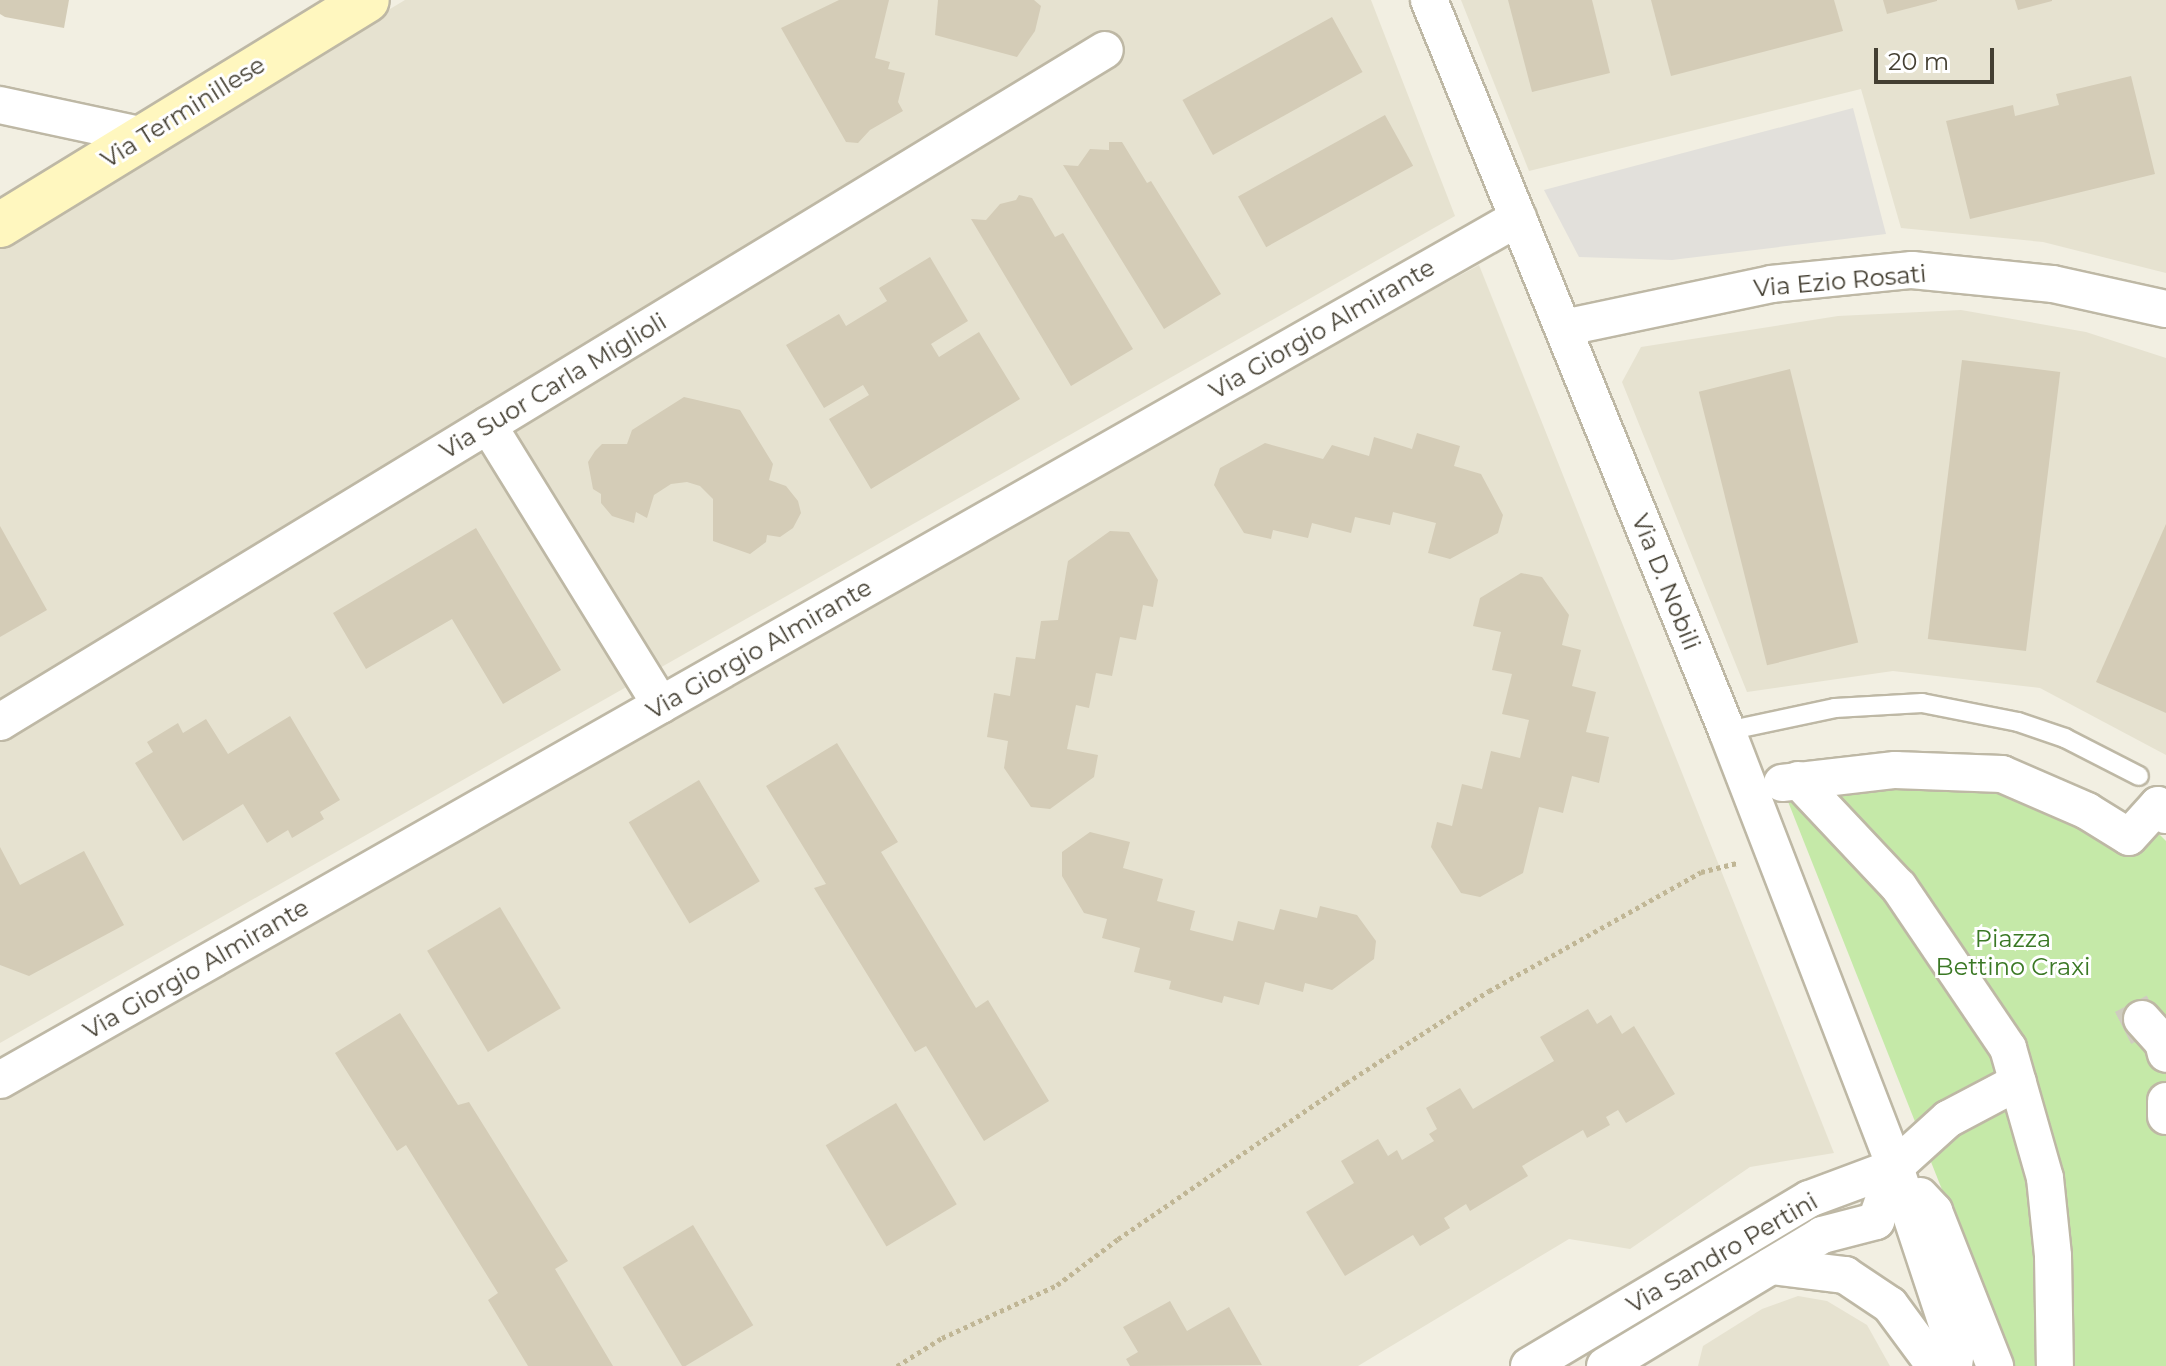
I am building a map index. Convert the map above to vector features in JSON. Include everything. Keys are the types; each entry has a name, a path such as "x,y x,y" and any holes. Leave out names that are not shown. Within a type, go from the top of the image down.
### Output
{"main road":[{"name":"Via Terminillese","path":"0,225 367,0"}],"street":[{"name":"Via D. Nobili","path":"1429,0 1775,854 1895,1167 1956,1351 1954,1366"},
{"name":"Via Suor Carla Miglioli","path":"0,722 1105,50"},
{"path":"0,105 145,136"},
{"name":"Via Giorgio Almirante","path":"0,1080 1518,218"},
{"name":"Via Ezio Rosati","path":"1563,328 1771,284 1912,270 2053,284 2166,309"},
{"path":"488,425 661,705"},
{"path":"1749,788 1895,770 2002,774 2087,811 2129,837 2158,805 2166,815"},
{"path":"1798,780 1899,887 2008,1048 2045,1178 2053,1256 2055,1366"},
{"path":"2142,1019 2163,1042 2166,1054"},
{"path":"1995,1366 1934,1211 1895,1167 1948,1119 2018,1082"},
{"path":"2166,1101 2166,1116"},
{"name":"Via Sandro Pertini","path":"1605,1366 1822,1235 1876,1221 1895,1167"},
{"name":"Via Sandro Pertini","path":"1529,1366 1809,1199 1895,1167"},
{"path":"1771,1266 1845,1275 1890,1305 1935,1366"}],"lane":[{"path":"1727,731 1835,708 1922,703 2018,722 2053,734 2139,776"}],"path":[{"path":"897,1366 942,1338 1057,1285 1118,1239 1346,1083 1583,936 1701,872 1775,854"}],"shaded area":[{"path":"405,0 1371,0 1455,216 0,1043 0,243"},
{"path":"1461,0 2166,0 2166,273 2043,242 1901,228 1861,89 1529,171"},
{"path":"1853,108 1886,234 1672,260 1579,257 1544,190"},
{"path":"1479,265 1834,1153 1750,1167 1630,1249 1569,1239 1358,1366 0,1366 0,1099 515,788"},
{"path":"1961,310 2086,332 2166,358 2166,755 2040,688 1893,671 1747,692 1622,382 1641,347 1838,316"},
{"path":"1798,1296 1827,1301 1867,1325 1890,1366 1698,1366 1703,1346 1762,1309"}],"green space":[{"name":"Piazza Bettino Craxi","path":"1907,765 2149,824 2166,841 2166,1366 2012,1366 1785,794"}],"building":[{"path":"0,0 69,0 64,28 5,17 0,14"},
{"path":"839,0 889,0 875,58 890,62 888,69 905,73 898,102 903,111 870,130 858,143 846,142 781,28"},
{"path":"938,0 1034,0 1041,6 1035,31 1017,57 935,35"},
{"path":"1508,0 1592,0 1610,73 1532,92"},
{"path":"1651,0 1834,0 1843,31 1671,76"},
{"path":"1883,0 1937,0 1937,1 1887,14"},
{"path":"2015,0 2052,0 2052,1 2018,10"},
{"path":"1332,17 1363,72 1213,155 1182,100"},
{"path":"2131,76 2155,174 1970,219 1946,121 2013,105 2015,116 2059,105 2056,94"},
{"path":"1385,115 1413,166 1266,247 1238,196"},
{"path":"1109,142 1122,142 1147,183 1151,181 1221,294 1164,329 1063,165 1078,166 1090,149 1109,150"},
{"path":"1019,195 1032,198 1055,237 1063,233 1133,349 1071,386 971,219 986,220 1000,204 1016,200"},
{"path":"930,257 968,321 931,344 939,357 979,332 1020,399 871,489 829,419 869,395 863,385 824,408 786,345 839,314 846,326 887,301 879,288"},
{"path":"1962,360 2060,372 2026,651 1928,639"},
{"path":"1790,369 1858,643 1767,665 1699,392"},
{"path":"684,397 740,410 773,464 769,480 786,486 798,501 801,513 793,528 780,537 767,535 766,542 750,554 713,541 713,499 700,486 687,482 671,484 654,495 647,518 636,512 634,523 612,516 601,503 601,494 593,489 588,462 595,451 602,444 627,444 632,430"},
{"path":"1417,433 1460,446 1454,466 1481,474 1503,515 1498,533 1450,559 1428,553 1436,523 1393,512 1390,525 1355,517 1351,533 1312,523 1308,538 1273,530 1271,539 1244,533 1214,485 1220,468 1265,443 1323,459 1332,445 1369,456 1374,437 1412,449"},
{"path":"2166,524 2166,713 2096,682"},
{"path":"0,526 47,610 0,637"},
{"path":"476,528 561,670 503,704 452,619 366,669 333,613"},
{"path":"1110,531 1129,532 1158,580 1153,607 1143,605 1136,640 1120,637 1112,676 1096,673 1089,708 1076,705 1067,749 1098,755 1094,777 1050,809 1031,807 1004,768 1008,741 987,737 994,693 1010,696 1016,657 1035,659 1041,621 1058,620 1068,561"},
{"path":"1521,573 1542,577 1569,615 1562,645 1581,650 1572,686 1596,692 1586,732 1609,737 1599,783 1572,776 1563,813 1539,807 1523,873 1480,897 1461,893 1431,847 1437,822 1452,826 1462,784 1482,789 1491,751 1520,758 1529,720 1502,714 1512,674 1492,670 1501,632 1473,626 1480,598"},
{"path":"290,716 340,800 320,812 324,819 292,838 288,830 267,843 243,804 183,841 135,763 153,752 147,742 178,723 183,733 206,719 228,754"},
{"path":"837,743 898,842 881,852 976,1008 988,1000 1049,1101 984,1141 926,1046 915,1052 814,888 826,884 766,786"},
{"path":"699,780 760,881 689,923 629,822"},
{"path":"1090,832 1130,842 1123,868 1163,879 1157,901 1195,911 1190,930 1233,941 1238,921 1274,930 1280,909 1317,918 1320,906 1357,915 1376,941 1374,959 1332,990 1305,983 1303,992 1265,982 1259,1005 1224,996 1222,1003 1169,989 1171,981 1134,972 1140,948 1102,938 1107,919 1084,913 1062,876 1062,852"},
{"path":"0,847 20,885 84,851 124,925 29,976 0,965"},
{"path":"500,907 561,1008 488,1052 427,951"},
{"path":"1588,1009 1597,1024 1611,1015 1622,1034 1634,1026 1675,1094 1626,1123 1618,1110 1606,1117 1610,1125 1587,1138 1583,1130 1522,1166 1528,1176 1470,1211 1466,1204 1444,1218 1450,1228 1420,1246 1413,1235 1345,1276 1306,1212 1354,1183 1341,1161 1378,1139 1388,1156 1397,1150 1402,1160 1434,1141 1429,1134 1437,1129 1426,1108 1460,1088 1473,1109 1554,1061 1540,1037"},
{"path":"400,1013 458,1105 469,1102 568,1261 555,1269 613,1366 528,1366 488,1300 498,1293 406,1145 397,1151 335,1053"},
{"path":"896,1103 957,1204 886,1246 826,1145"},
{"path":"693,1225 753,1325 682,1366 623,1267"},
{"path":"1170,1301 1187,1331 1229,1307 1262,1365 1130,1366 1126,1359 1138,1352 1123,1327"}],"tunnel":[{"path":"2123,1028 2166,1006"}]}
